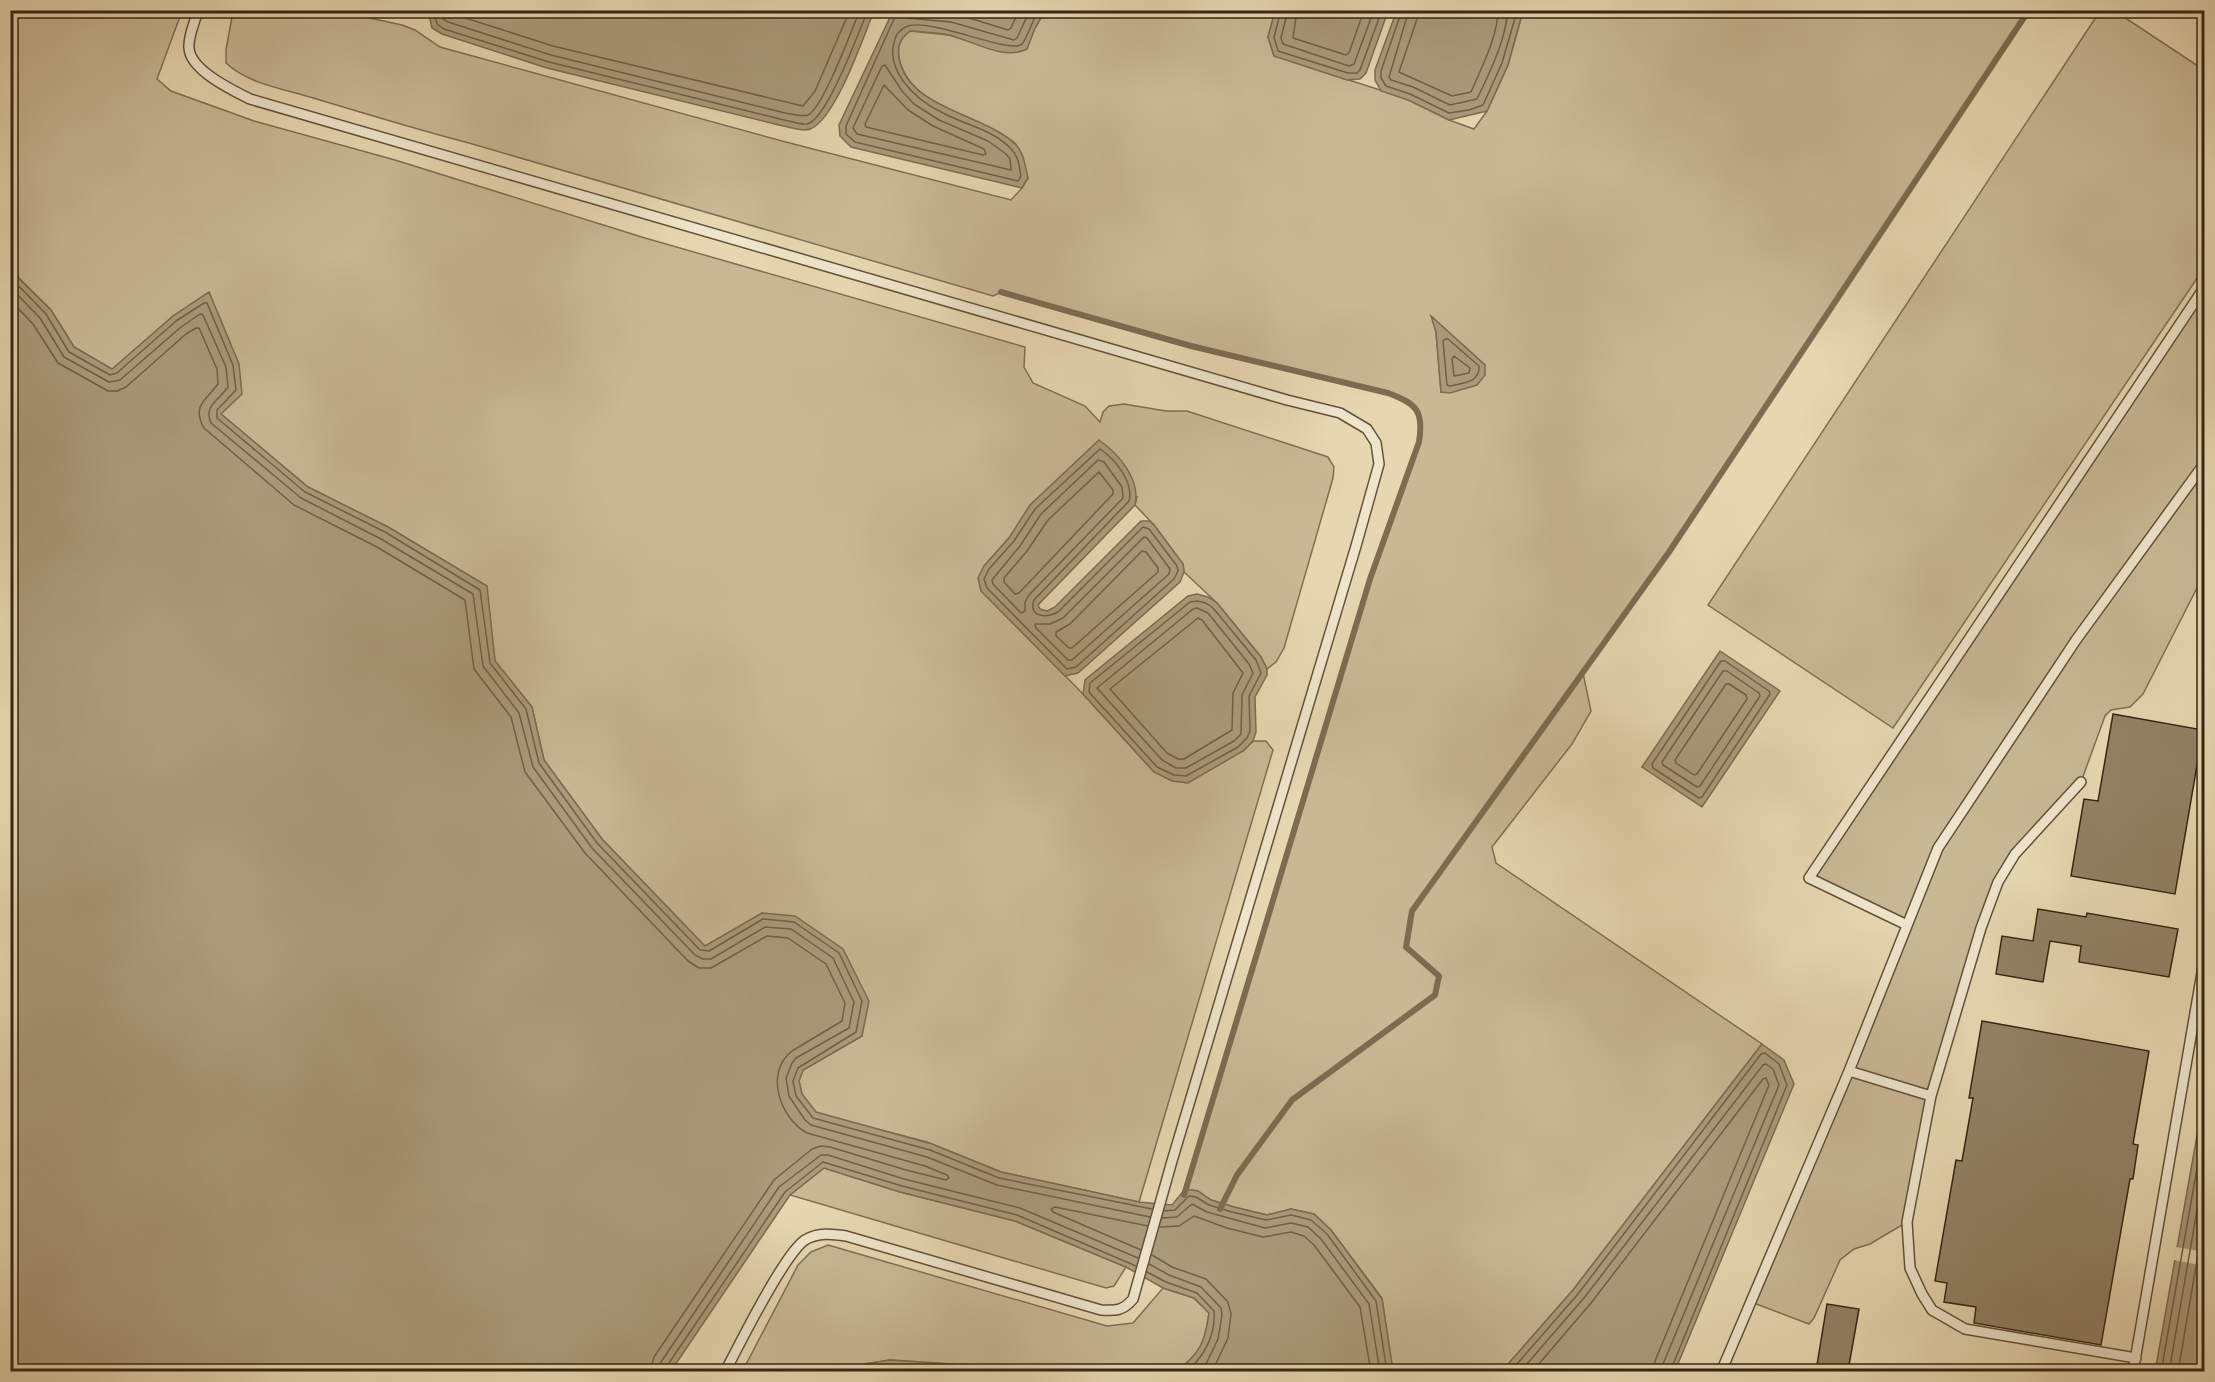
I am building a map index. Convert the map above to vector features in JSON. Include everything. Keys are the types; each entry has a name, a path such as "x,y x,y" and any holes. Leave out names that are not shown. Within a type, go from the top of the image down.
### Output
{"lane":[{"path":"198,10 189,47 191,57 202,70 224,86 250,99 1287,400 1340,413 1367,429 1376,443 1378,464 1132,1299 1126,1307 1117,1311 1101,1310 846,1236 818,1235 804,1241 789,1258 725,1371"},
{"path":"1907,925 1809,878 2205,288"},
{"path":"1721,1371 1849,1071 1938,848 2076,640 2205,464"},
{"path":"2081,782 2015,854 1998,882 1931,1096 1907,1222 1910,1268 1932,1310 1965,1329 2136,1358"},
{"path":"2133,1371 2205,961"},
{"path":"1849,1071 1931,1096"}],"shaded area":[{"path":"10,11 182,11 157,79 171,91 254,121 395,160 645,238 1025,347 1024,367 1033,383 1085,406 1100,422 1103,412 1109,406 1124,404 1166,411 1187,411 1328,457 1334,467 1333,478 1284,648 1276,662 1267,669 1261,657 1217,603 1184,572 1183,564 1154,525 1135,505 1137,497 1009,538 984,566 982,591 1083,694 1154,772 1243,751 1253,741 1266,741 1273,750 1139,1202 1001,1172 927,1142 816,1113 802,1094 799,1081 803,1070 862,1036 762,913 705,947 602,839 544,760 532,707 495,661 486,586 388,527 308,487 221,414 209,293 173,316 112,370 74,347 51,310 11,270"},
{"path":"233,11 337,11 402,25 415,30 440,47 782,141 1011,200 1028,178 1017,146 989,127 942,106 914,87 905,74 898,53 900,43 910,31 949,35 1002,51 1027,48 1045,11 1275,11 1268,37 1274,56 1408,99 1449,120 1474,129 1487,111 1508,65 1523,11 2029,11 1670,552 1583,673 1591,711 1572,744 1492,847 1496,863 1762,1044 1573,1290 1502,1371 1393,1371 1382,1298 1331,1230 1314,1214 1291,1209 1267,1215 1211,1200 1198,1191 1185,1189 1370,579 1419,442 1419,416 1412,405 1388,393 1191,346 1002,292 993,296 277,88 234,70 226,63","holes":["1432,317 1485,365 1441,392 1436,332"]},
{"path":"2100,11 2115,11 2204,70 2204,268 1893,728 1708,605"},
{"path":"2204,288 2204,574 2143,694 2130,707 2111,710 2105,716 2081,782 2015,854 1998,882 1931,1096 1907,1222 1870,1244 1854,1249 1840,1260 1814,1318 1809,1324 1751,1302 1907,925 1809,878"},
{"path":"824,1168 900,1192 1015,1221 1126,1267 1114,1286 1106,1288 790,1195"},
{"path":"828,1245 1107,1326 1133,1323 1163,1288 1194,1298 1209,1313 1206,1332 1196,1353 1177,1371 1005,1372 951,1364 890,1360 864,1364 844,1371 742,1372 798,1265 811,1252"}],"water":[{"path":"428,10 874,11 839,94 820,122 804,130 547,68 442,34 432,28"},
{"path":"1275,10 1388,11 1366,73 1360,79 1347,80 1274,56 1268,37"},
{"path":"1397,10 1520,11 1521,18 1508,65 1487,111 1449,120 1408,100 1381,91 1375,80 1375,70"},
{"path":"893,11 1045,11 1027,49 1018,52 1008,53 988,49 944,34 910,31 898,49 906,75 917,89 932,100 1001,134 1018,147 1028,178 1022,188 851,147 840,136 839,125"},
{"path":"10,270 51,310 74,347 112,369 173,316 209,292 239,364 242,394 221,414 308,487 388,527 487,586 495,661 532,707 544,760 602,839 705,946 762,913 795,916 843,949 869,1001 862,1036 803,1070 799,1081 802,1094 816,1112 932,1144 1001,1172 1139,1202 1172,1205 1185,1189 1198,1191 1211,1200 1267,1215 1291,1209 1314,1214 1331,1230 1382,1299 1393,1371 1177,1371 1196,1353 1206,1332 1209,1313 1194,1298 1163,1288 1126,1267 1015,1221 900,1192 824,1168 790,1195 671,1371 11,1371"},
{"path":"1431,316 1485,365 1485,375 1477,385 1450,393 1441,392 1436,332"},
{"path":"1099,440 1121,460 1132,477 1135,486 1135,505 1038,605 1040,609 1047,611 1055,607 1141,521 1150,521 1154,525 1183,564 1184,572 1180,582 1078,673 1065,676 981,591 978,578 984,566 1009,538 1030,505"},
{"path":"1197,594 1217,603 1261,657 1267,669 1267,675 1255,697 1256,732 1253,741 1243,751 1188,783 1172,781 1154,772 1083,694 1085,680 1188,596"},
{"path":"1720,651 1780,691 1702,807 1642,767"},
{"path":"1762,1044 1784,1060 1794,1084 1675,1371 1502,1371 1573,1290"},
{"path":"2204,1096 2204,1371 2155,1372"},
{"path":"890,1360 951,1364 1005,1371 844,1371 864,1364"}],"pier":[{"path":"2176,1247 2204,1252 2204,1266 2174,1260"}],"building":[{"path":"2113,714 2203,730 2175,894 2071,876 2084,799 2098,801"},
{"path":"2038,909 2086,917 2087,913 2178,929 2169,977 2079,962 2081,946 2050,941 2043,982 1996,974 2002,936 2033,941"},
{"path":"1982,1021 2149,1051 2133,1144 2138,1145 2133,1179 2130,1179 2101,1345 1974,1323 1976,1307 1944,1302 1947,1283 1935,1281 1956,1160 1962,1161 1973,1098 1969,1098"},
{"path":"1827,1304 1859,1309 1848,1371 1816,1371"}],"waterway":[{"path":"1220,1209 1237,1175 1292,1100 1435,995 1439,976 1406,947 1412,911 1669,552 2029,10"},
{"path":"1001,292 1191,346 1388,393 1412,405 1419,416 1419,442 1370,579 1184,1195"}]}
